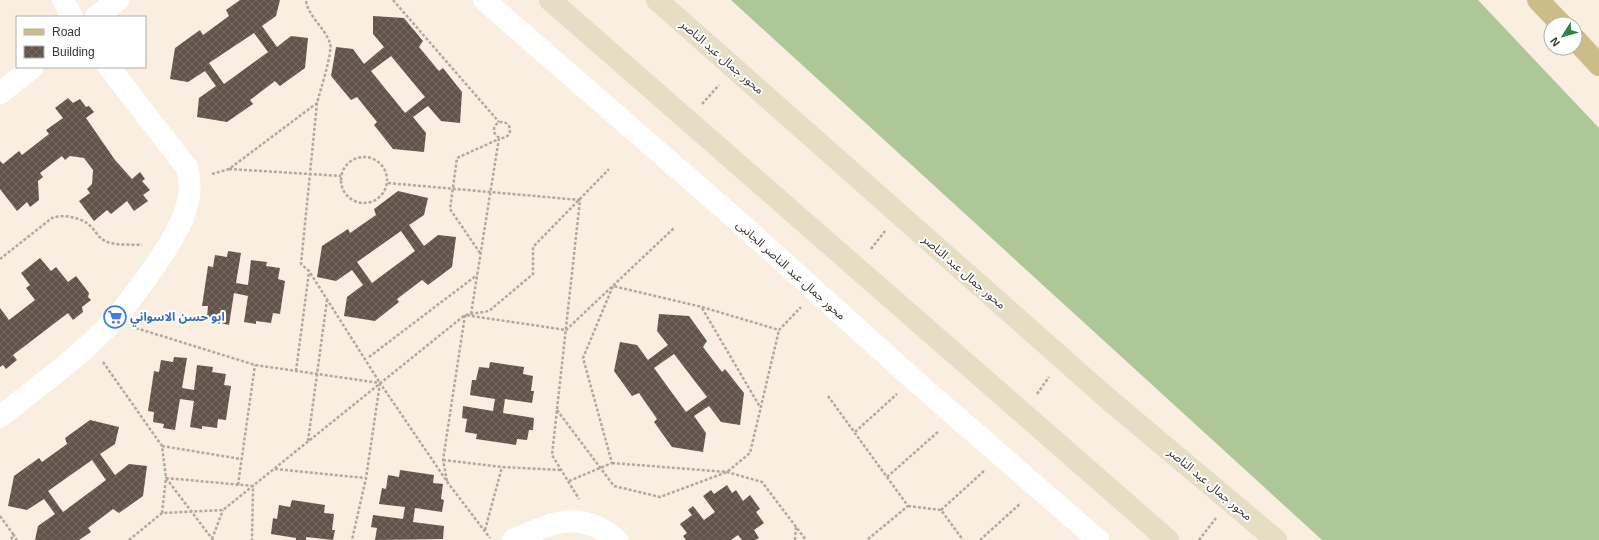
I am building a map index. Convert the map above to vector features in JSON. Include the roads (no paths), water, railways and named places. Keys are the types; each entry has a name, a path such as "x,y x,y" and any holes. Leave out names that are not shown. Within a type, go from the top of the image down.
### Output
{"main road":[{"path":"550,0 1168,540"},
{"name":"محور جمال عبد الناصر","path":"657,0 1063,359 1276,540"},
{"path":"1538,0 1553,16"},
{"path":"1583,48 1599,65"}],"street":[{"path":"63,0 71,16"},
{"path":"97,16 118,0"},
{"name":"محور جمال عبد الناصر الجانبى","path":"484,0 738,221 913,379 1098,540"},
{"path":"0,92 32,68"},
{"path":"0,417 47,381 90,343 112,321 147,277 168,246 188,205 191,181 187,168 110,68"},
{"path":"513,540 564,520 578,521 594,526 616,540"}],"place":[{"name":"ابو حسن الاسواني","path":"115,317"}]}
